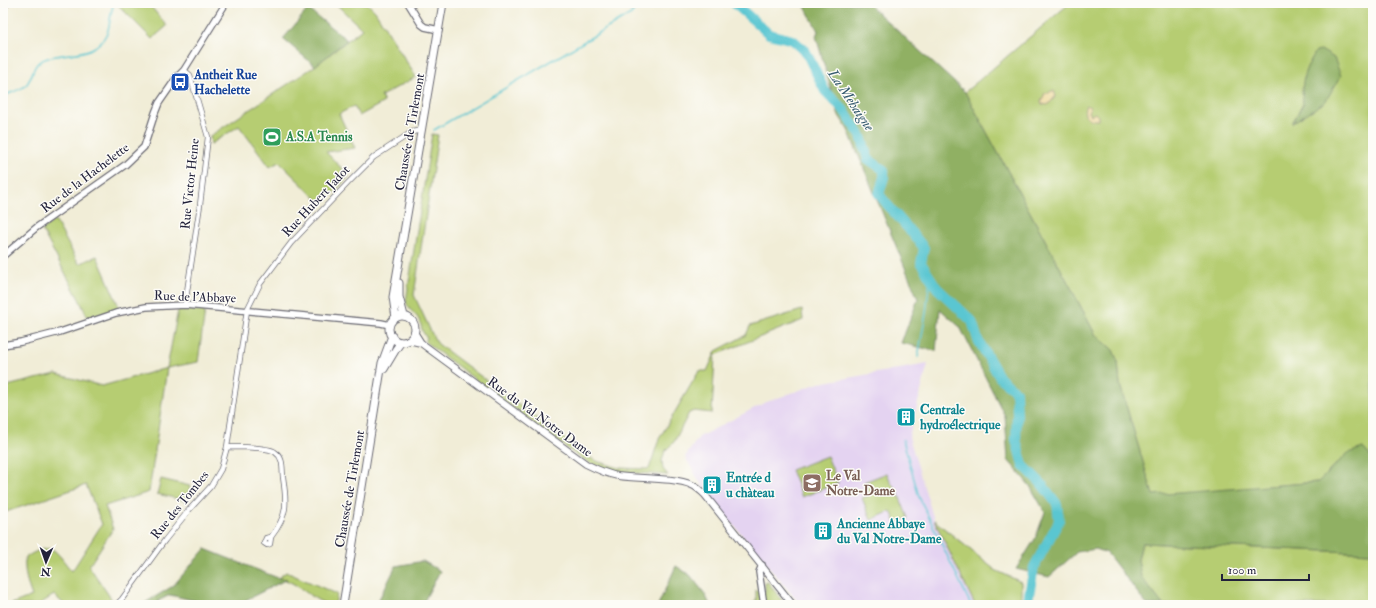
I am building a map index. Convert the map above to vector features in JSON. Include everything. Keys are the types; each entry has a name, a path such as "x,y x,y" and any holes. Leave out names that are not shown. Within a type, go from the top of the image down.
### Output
{"main road":[{"name":"Chaussée de Tirlemont","path":"396,318 393,297 443,3"},
{"name":"Chaussée de Tirlemont","path":"381,377 386,364 405,341 412,337 415,327 409,318 404,316 400,297 399,265"},
{"path":"404,316 396,318 390,325 389,329 392,336 398,341 405,341"},
{"name":"Rue du Val Notre Dame","path":"414,332 421,344 586,464 612,475 681,482 698,488 793,605"},
{"name":"Chaussée de Tirlemont","path":"343,605 381,377 382,362 392,336"},
{"name":"Rue du Val Notre Dame","path":"405,341 421,344"}],"street":[{"path":"3,6 9,3"},
{"name":"Rue de la Hachelette","path":"3,256 37,227 125,165 144,147 159,103 184,70 226,3"},
{"path":"408,3 421,24 425,27 439,30"},
{"name":"Rue Victor Heine","path":"184,70 190,75 208,137 200,205 185,305"},
{"name":"Rue Hubert Jadot","path":"247,310 260,284 291,243 348,183 374,157 412,132 422,130"},
{"name":"Rue de l'Abbaye","path":"3,345 60,332 116,313 146,307 185,305 373,322 390,325"},
{"name":"Rue des Tombes","path":"116,605 122,600 165,540 211,486 222,469 227,447 247,310"},
{"path":"227,447 270,450 277,453 281,458 286,491 286,506 279,527 271,537"},
{"path":"762,565 759,572 764,605"}],"shaded area":[{"name":"Le Val Notre-Dame","path":"928,364 909,437 934,520 975,605 801,605 705,491 685,457 699,437 764,403 819,383"}],"green space":[{"path":"116,3 148,3 167,26 152,39"},
{"path":"335,3 367,3 375,11 416,77 381,96 384,102 359,116 354,106 339,114 355,148 326,152 349,176 322,204 279,162 270,167 239,126 211,144 210,136 315,66 362,29"},
{"path":"608,3 637,3 632,11"},
{"path":"803,3 867,3 965,92 1095,334 1113,350 1118,362 1120,385 1153,495 1318,482 1348,453 1363,448 1373,459 1373,553 1142,543 1138,560 1141,577 1163,605 1147,605 1107,553 1096,549 1077,552 1049,577 1016,569 1035,539 1045,512 1030,486 1008,460 1005,416 960,327 940,309 936,351 901,343 918,299 848,130 838,114 816,36 818,31"},
{"path":"1070,3 1373,3 1373,459 1363,448 1335,465 1318,482 1153,496 1120,385 1118,362 1113,350 1095,334 965,92"},
{"path":"308,9 347,40 315,66 283,39"},
{"path":"1321,50 1334,58 1341,76 1325,102 1292,123 1303,104 1302,90 1304,75 1307,67 1316,51"},
{"path":"432,134 438,135 414,295 434,338 438,344 588,457 620,468 649,469 659,439 699,371 707,371 716,351 746,335 750,326 802,310 803,320 715,355 712,413 694,411 689,413 674,442 665,451 662,460 663,469 668,475 622,472 591,464 578,456 425,342 427,338 422,331 419,320 408,307 406,301"},
{"path":"55,220 79,264 97,256 120,309 88,318 42,230"},
{"path":"178,310 205,311 198,362 167,368"},
{"path":"167,368 149,492 105,506 113,529 89,566 112,600 106,605 65,605 54,595 38,605 9,605 32,596 26,577 25,558 39,550 51,549 57,553 72,571 102,524 86,485 3,513 3,417 7,413 3,405 3,387 56,374 102,386"},
{"path":"827,456 838,483 802,497 791,470"},
{"path":"887,473 891,483 896,488 908,518 896,523 891,511 871,520 862,498 870,495 864,482"},
{"path":"161,479 190,486 187,501 157,494"},
{"path":"934,520 995,570 1021,582 1021,605 975,605"},
{"path":"1142,543 1373,553 1373,605 1163,605 1141,577 1138,560"},
{"path":"205,549 278,578 287,579 236,605 214,605 170,595 158,601 161,605 143,604 173,586"},
{"path":"423,561 440,571 422,605 376,605 396,566"},
{"path":"676,566 690,575 705,594 710,605 658,605"},
{"path":"286,572 337,594 335,605 320,601 293,583 278,578"},
{"path":"768,582 785,605 749,605 756,601 756,590 765,592 765,583"}],"sand":[{"path":"1054,91 1056,96 1048,105 1042,104 1041,102 1045,93 1049,93"},
{"path":"1086,105 1091,107 1089,112 1091,115 1095,113 1098,116 1098,120 1087,117 1084,112"}],"waterway":[{"path":"434,130 631,14 640,3"},
{"name":"La Mehaigne","path":"734,3 769,34 793,40 806,52 825,91 843,109 861,136 868,159 884,170 884,177 879,194 924,248 921,263 937,288 972,321 978,340 1000,378 1016,392 1016,440 1023,465 1041,483 1057,504 1059,521 1034,567 1028,600 1029,605"},
{"path":"3,96 25,86 39,62 48,58 94,48 101,42 107,33 113,6"},
{"path":"918,357 926,313 930,277"},
{"path":"903,440 919,497 971,605"}],"place":[{"name":"Antheit Rue Hachelette","path":"180,82"},
{"name":"A.S.A Tennis","path":"272,137"},
{"name":"Centrale hydroélectrique","path":"906,417"},
{"name":"Le Val Notre-Dame","path":"812,483"},
{"name":"Entrée d u chàteau","path":"712,485"},
{"name":"Ancienne Abbaye du Val Notre-Dame","path":"823,531"}]}
